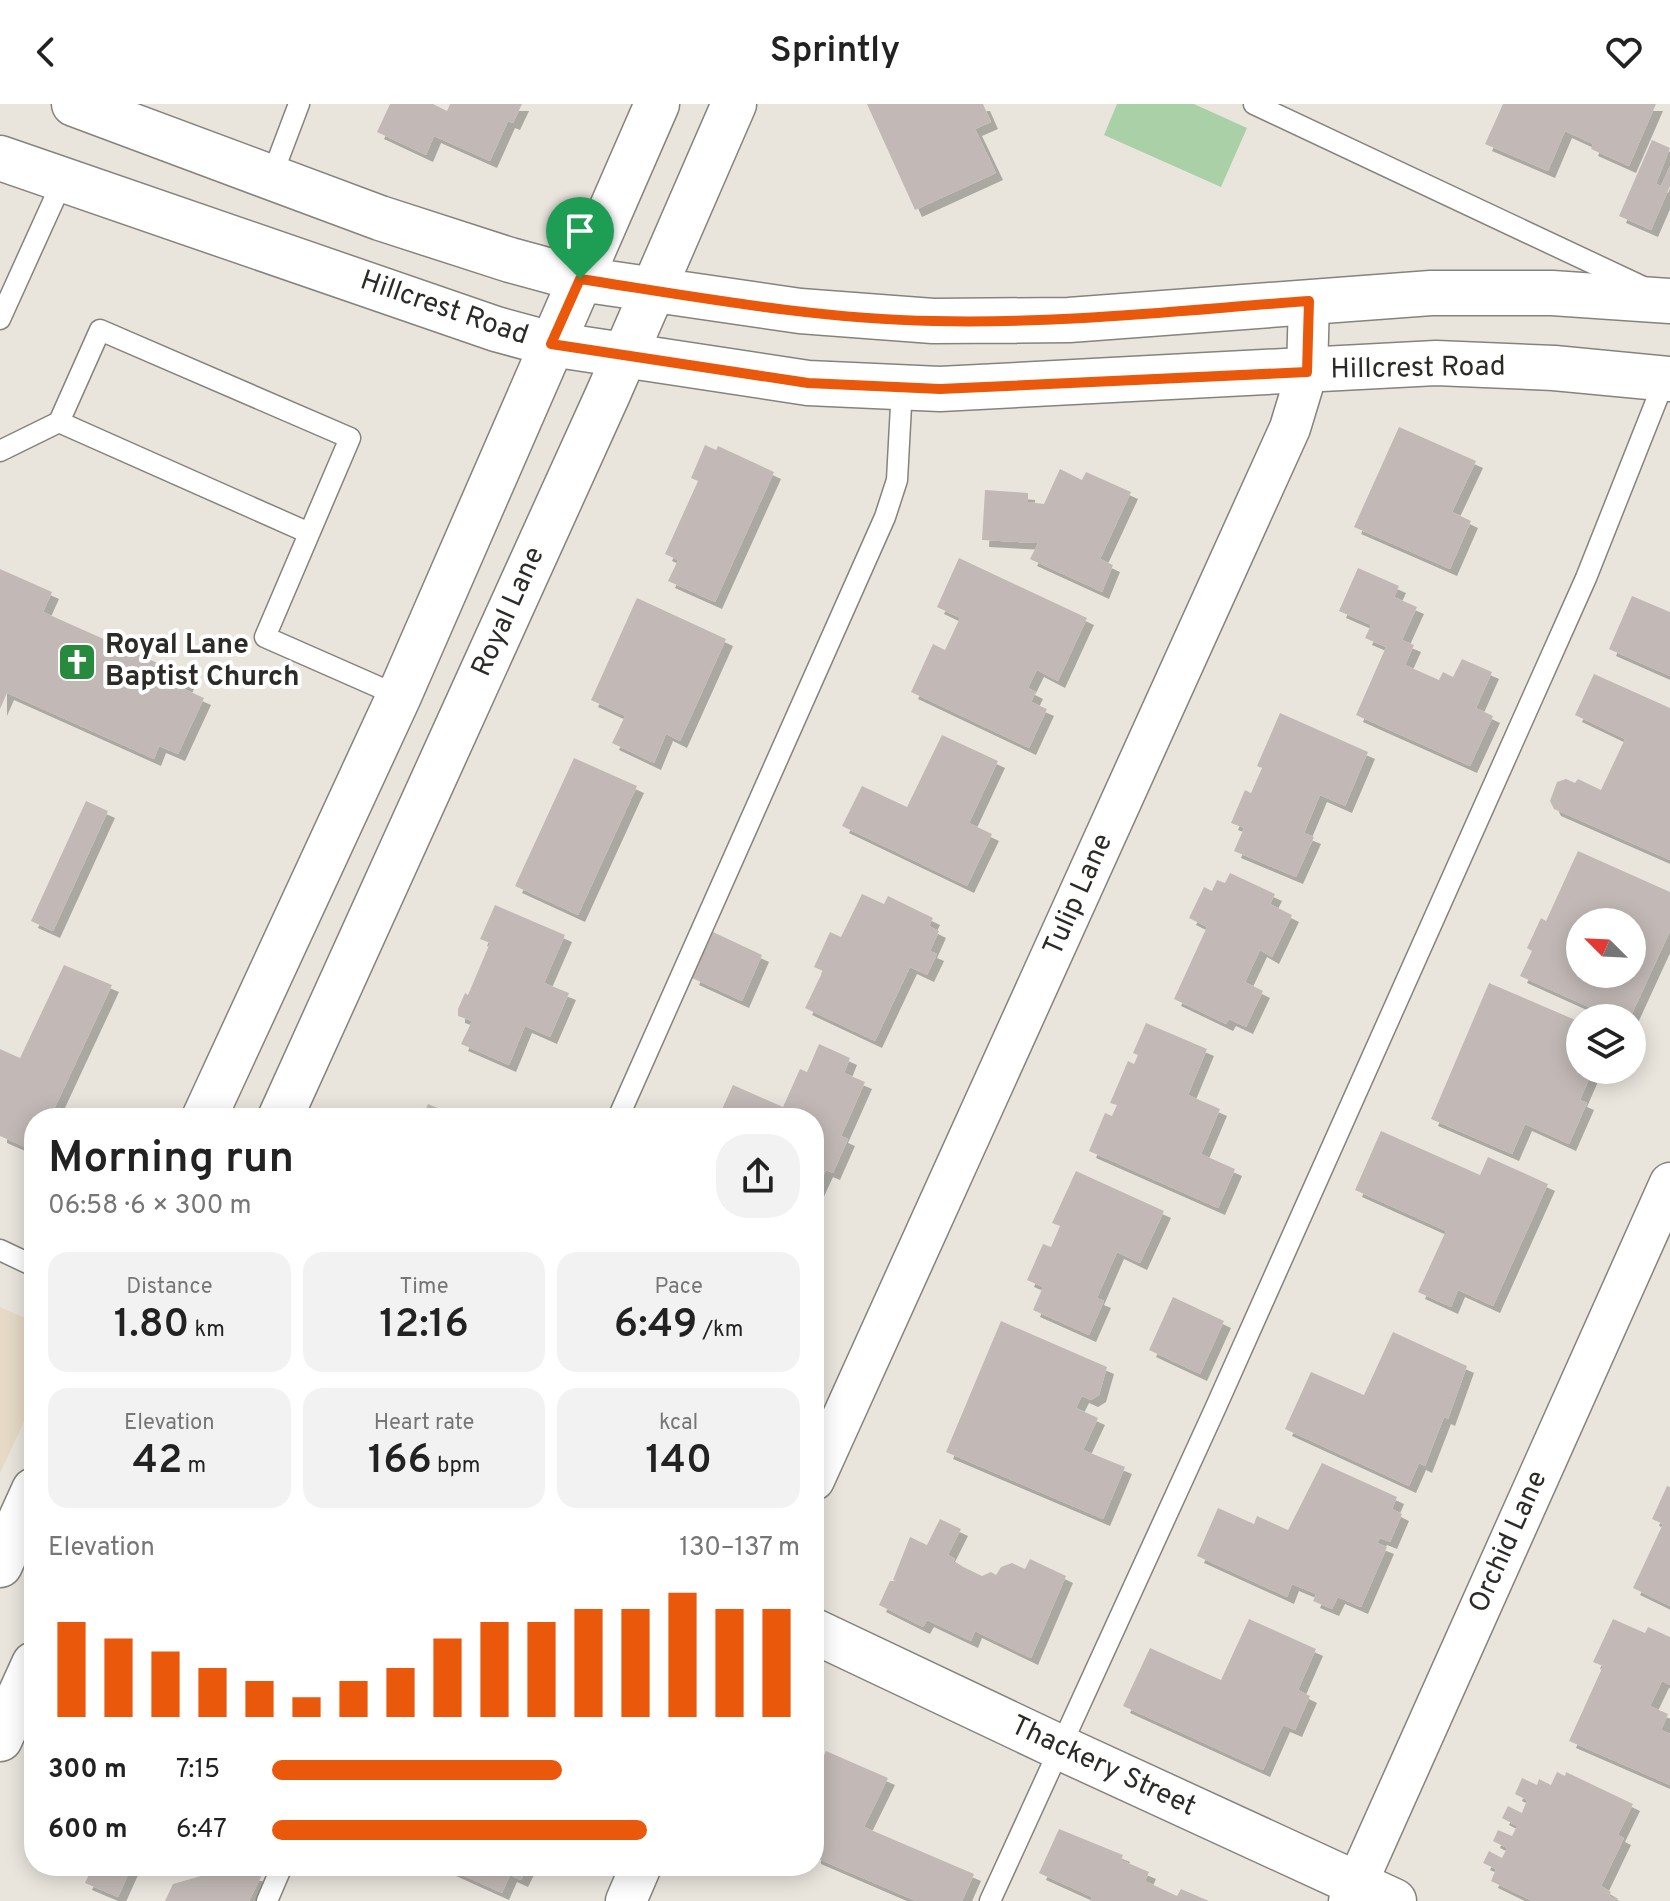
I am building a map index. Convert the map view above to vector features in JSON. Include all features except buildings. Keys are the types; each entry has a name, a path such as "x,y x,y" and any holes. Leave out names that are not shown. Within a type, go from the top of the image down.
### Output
{"main road":[{"path":"74,104 380,218 510,260 580,279 800,311 933,321 1069,320 1431,293 1552,293 1670,300"},
{"path":"209,1108 399,696 657,104"},
{"name":"Royal Lane","path":"285,1108 625,356 734,104"},
{"name":"Hillcrest Road","path":"0,158 496,329 551,344 808,383 956,388 1436,363 1554,368 1667,379"},
{"path":"0,1565 24,1512"},
{"name":"Thackery Street","path":"824,1636 1366,1895"},
{"path":"0,1739 24,1686"}],"street":[{"name":"Tulip Lane","path":"824,1458 1283,442 1307,372 1309,301"},
{"name":"Orchid Lane","path":"1366,1895 1670,1183"},
{"path":"626,1901 637,1876"}],"lane":[{"path":"271,178 299,104"},
{"path":"1254,104 1670,300"},
{"path":"1,317 63,180"},
{"path":"0,451 59,422 100,330 350,438 265,637 399,696"},
{"path":"990,1901 1222,1394 1574,606 1667,379"},
{"path":"622,1108 885,517 897,480 902,387"},
{"path":"59,422 309,533"},
{"path":"0,1250 24,1261"},
{"path":"267,1901 278,1876"}],"shaded area":[{"path":"0,1307 24,1318 24,1421 0,1473"}],"green space":[{"path":"1117,104 1194,104 1247,128 1221,187 1104,135"}],"place":[{"name":"Royal Lane Baptist Church","path":"77,662"}],"route":[{"path":"580,279 800,311 933,321 1069,320 1309,301 1307,372 940,389 808,383 551,344 580,279"}]}
